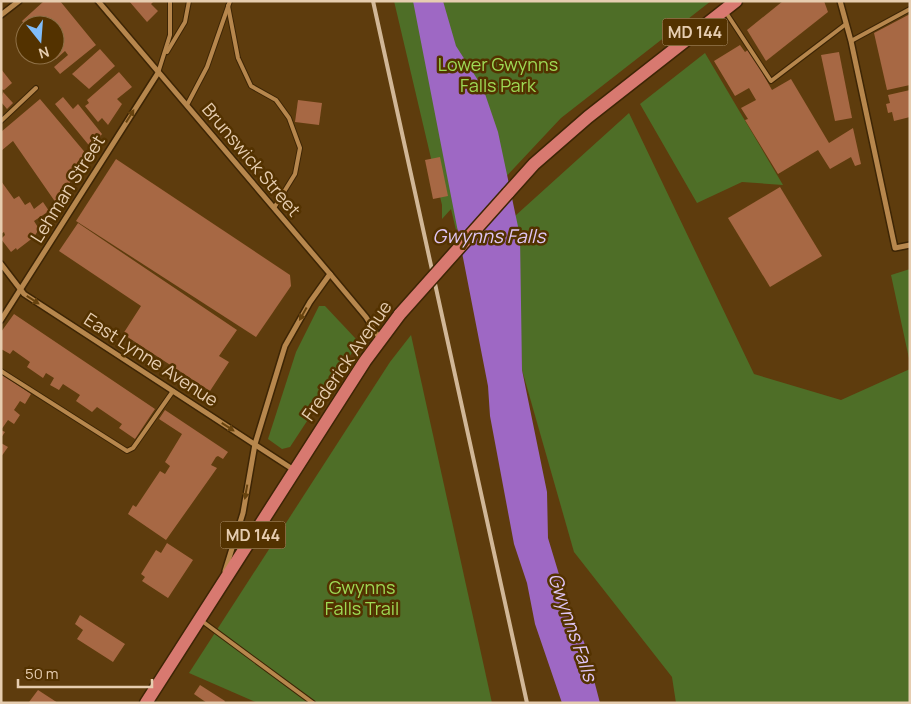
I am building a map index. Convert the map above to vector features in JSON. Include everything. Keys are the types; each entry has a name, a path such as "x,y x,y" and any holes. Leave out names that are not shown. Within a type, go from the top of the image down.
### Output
{"main road":[{"name":"Frederick Avenue","path":"146,703 380,339 400,314 534,164 588,117 736,1"}],"street":[{"path":"1,15 19,1"},
{"name":"Brunswick Street","path":"98,1 366,317 380,339"},
{"path":"840,1 851,41 895,248 910,245"},
{"name":"Lehman Street","path":"1,320 158,73"},
{"name":"East Lynne Avenue","path":"1,264 20,291 295,470"},
{"name":"Frederick Avenue","path":"220,588 243,513 255,444 285,346 310,302 330,274"}],"lane":[{"path":"165,56 170,35 170,1"},
{"path":"158,73 184,22 189,1"},
{"path":"187,105 207,67 230,1"},
{"path":"228,6 238,58 251,86 276,100 289,118 300,148 295,174 274,208"},
{"path":"724,9 771,81 846,24"},
{"path":"851,41 910,9"},
{"path":"1,121 36,88"},
{"path":"1,371 127,451 133,448 173,391"},
{"path":"200,619 313,703"}],"green space":[{"name":"Lower Gwynns Falls Park","path":"394,1 711,1 561,118 456,230 451,209 442,219 442,205"},
{"path":"705,53 783,185 742,182 697,203 640,104"},
{"path":"629,113 754,374 841,400 910,369 910,703 676,703 672,677 574,552 522,370 515,216"},
{"path":"910,269 910,363 891,275"},
{"path":"319,306 325,306 356,339 357,345 290,447 282,449 268,439 296,352"},
{"name":"Gwynns Falls Trail","path":"411,335 492,703 258,703 189,673 390,362"}],"water":[{"name":"Gwynns Falls","path":"413,1 443,1 456,46 483,88 498,132 520,236 522,370 547,492 548,538 571,614 584,642 600,703 562,703 535,624 527,583 514,544 490,416 488,386"}],"building":[{"path":"44,1 60,1 96,45 60,74 54,67 56,65 65,65 65,58 68,55 65,51 65,15 29,15"},
{"path":"129,1 154,1 151,4 158,11 147,22"},
{"path":"783,1 824,1 828,12 766,61 747,30"},
{"path":"910,14 910,85 887,90 874,33"},
{"path":"740,45 745,52 749,49 772,90 791,79 829,143 853,128 861,164 855,166 851,157 830,169 818,150 778,174 745,120 748,119 741,108 756,100 749,88 735,96 714,61"},
{"path":"100,49 115,66 89,89 72,74"},
{"path":"839,52 852,118 835,121 821,55"},
{"path":"1,69 12,83 4,90 1,89"},
{"path":"119,72 132,87 117,99 122,104 108,125 102,118 98,122 85,106 89,103 87,100"},
{"path":"910,90 910,117 894,121 892,112 888,113 886,104 890,103 888,95"},
{"path":"3,92 13,103 7,109 1,102"},
{"path":"63,97 73,109 78,104 102,134 92,149 55,104"},
{"path":"40,99 88,156 56,203 13,141 1,151 1,132"},
{"path":"298,100 322,103 319,125 295,122"},
{"path":"440,157 448,196 433,199 425,160"},
{"path":"116,159 290,275 291,286 256,337 76,221"},
{"path":"1,181 14,199 19,196 25,205 30,202 34,209 43,202 49,211 34,221 39,229 34,237 17,250 16,248 11,252 1,239 5,235 4,232 1,234"},
{"path":"780,187 822,256 770,287 728,218"},
{"path":"78,223 237,330 219,356 229,362 210,391 123,334 141,306 59,251"},
{"path":"14,314 155,409 135,439 119,428 122,424 97,407 92,412 76,401 80,395 63,384 59,390 50,385 54,378 46,373 43,378 27,367 30,362 13,350 10,354 1,349 1,332"},
{"path":"1,374 31,394 25,404 20,401 14,410 20,415 14,424 8,420 1,430"},
{"path":"165,410 228,452 223,459 218,456 216,457 211,465 217,468 166,540 128,514 133,505 136,507 160,471 165,474 170,466 165,462 182,434 159,419"},
{"path":"1,430 5,432 1,438"},
{"path":"1,443 8,447 1,457"},
{"path":"167,543 193,560 168,598 142,581 145,577 141,574 156,550 161,553"},
{"path":"80,615 125,644 113,662 77,639 83,630 75,624"},
{"path":"200,685 225,701 224,703 207,703 194,694"},
{"path":"38,690 58,703 29,702"}],"railway":[{"path":"373,1 527,703"}]}
